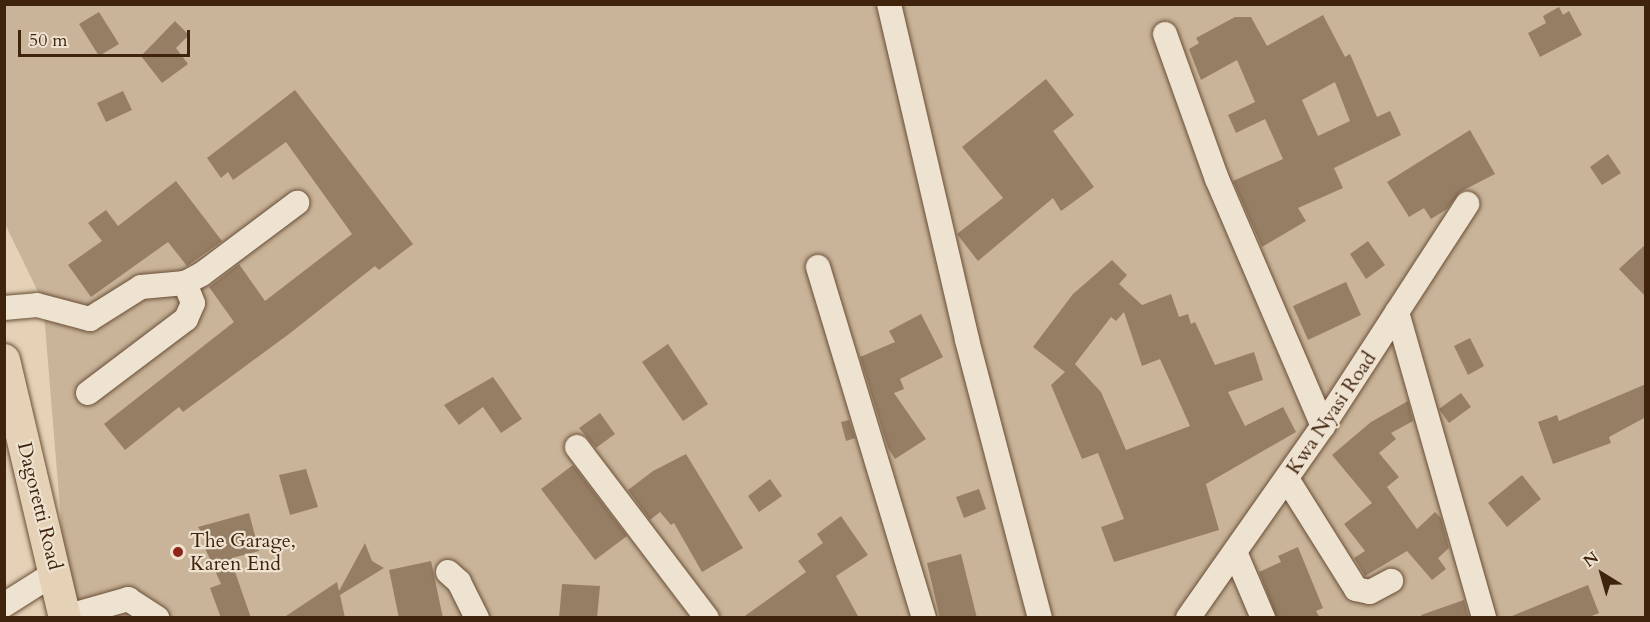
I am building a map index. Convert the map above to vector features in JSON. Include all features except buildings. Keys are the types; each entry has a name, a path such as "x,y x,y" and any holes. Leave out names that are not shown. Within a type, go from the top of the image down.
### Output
{"main road":[{"name":"Dagoretti Road","path":"4,360 65,617"}],"street":[{"path":"889,4 967,340 1040,618"},
{"path":"1165,34 1217,178 1323,426"},
{"path":"4,309 37,305 90,319 141,287 185,283 297,203"},
{"name":"Kwa Nyasi Road","path":"1188,618 1323,426 1467,204"},
{"path":"818,267 924,618"},
{"path":"88,393 186,319 193,303 185,283"},
{"path":"1397,312 1484,618"},
{"path":"577,447 707,618"},
{"path":"1287,479 1350,584 1370,592 1391,581"},
{"path":"1235,552 1263,618"},
{"path":"4,605 56,572"},
{"path":"448,572 459,582 477,618"},
{"path":"65,617 128,599 157,618"}],"shaded area":[{"path":"5,5 1645,5 1645,617 69,617 43,302 5,224"}],"place":[{"name":"The Garage, Karen End","path":"178,552"}]}
